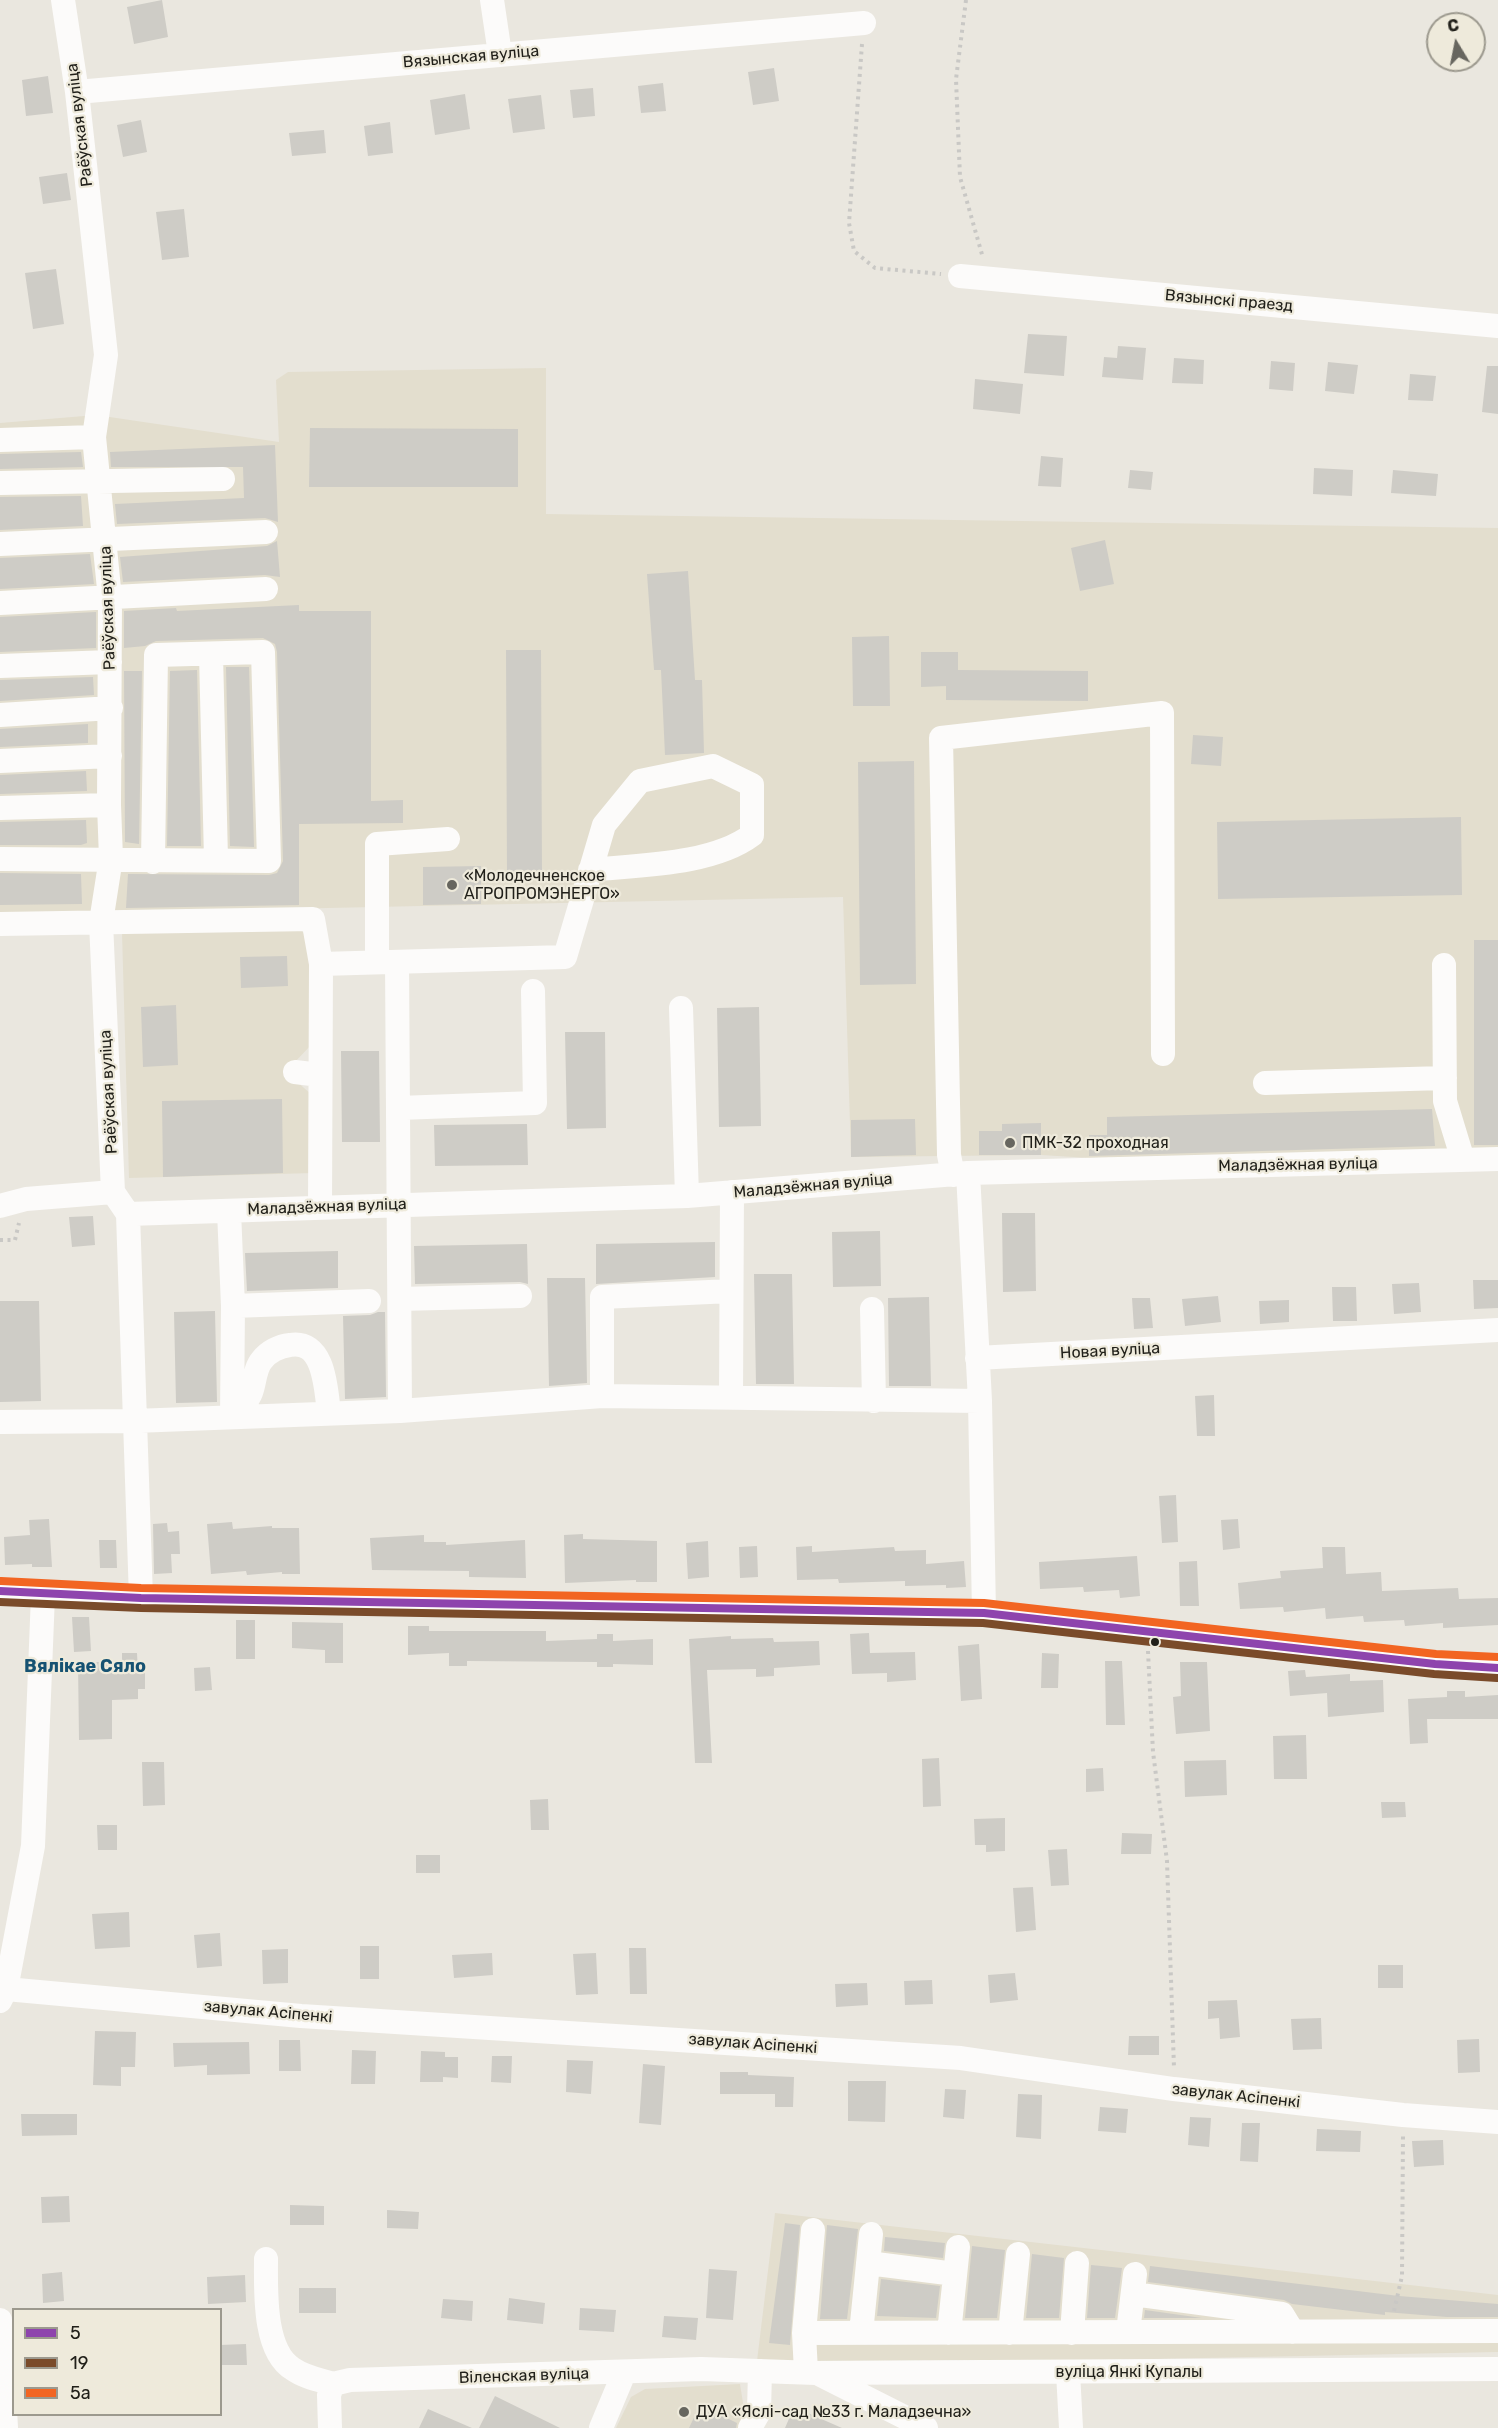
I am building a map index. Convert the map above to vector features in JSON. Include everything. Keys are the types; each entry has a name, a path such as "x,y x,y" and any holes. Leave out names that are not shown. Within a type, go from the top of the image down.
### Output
{"street":[{"name":"Раёўская вуліца","path":"63,0 77,92 105,355 94,437 97,483 111,599 109,805 111,858 101,922 113,1192"},
{"path":"492,0 500,54"},
{"name":"Вязынская вуліца","path":"77,92 864,23"},
{"name":"Вязынскі праезд","path":"960,276 1498,326"},
{"path":"0,440 94,437"},
{"path":"0,483 223,479"},
{"path":"0,544 266,532"},
{"path":"0,603 111,599 266,589"},
{"path":"0,859 111,858 153,862 216,859 269,861 263,652 156,655 153,862"},
{"path":"211,654 216,859"},
{"path":"0,666 110,662"},
{"path":"0,715 111,708"},
{"path":"984,1613 980,1401 977,1359 961,1174 949,1155 941,738 1162,713 1163,1054"},
{"path":"0,762 110,756"},
{"path":"321,964 565,957 583,903 590,870 604,825 640,781 713,766 752,786 752,835 737,847 676,861 590,870"},
{"path":"0,808 109,805"},
{"path":"400,1411 399,1108 377,844 448,839"},
{"path":"0,924 313,919 321,964 320,1207"},
{"path":"1444,965 1445,1101 1463,1160"},
{"path":"399,1108 535,1103 533,991"},
{"path":"681,1008 687,1196"},
{"path":"295,1072 320,1076"},
{"path":"1264,1083 1445,1078"},
{"name":"Маладзёжная вуліца","path":"128,1214 687,1196 961,1174 1498,1159"},
{"path":"0,1206 26,1199 113,1192 128,1214 141,1598"},
{"path":"731,1396 732,1192"},
{"path":"229,1211 232,1416"},
{"path":"602,1396 602,1297 731,1291"},
{"path":"400,1299 520,1296"},
{"path":"232,1306 369,1301"},
{"path":"872,1309 874,1401"},
{"name":"Новая вуліца","path":"977,1359 1498,1330"},
{"path":"232,1416 250,1395 260,1362 282,1346 294,1344 305,1347 317,1356 323,1370 329,1413"},
{"path":"0,1422 134,1421 400,1411 602,1396 980,1401"},
{"path":"0,1591 43,1595 141,1598 984,1613 1498,1668"},
{"name":"завулак Асіпенкі","path":"43,1595 33,1846 3,1995 961,2058 1174,2089 1403,2115 1498,2121"},
{"path":"813,2230 804,2333 811,2372 926,2428"},
{"path":"861,2333 871,2234"},
{"path":"949,2333 958,2247"},
{"path":"1010,2332 1018,2254"},
{"path":"266,2259 266,2292 271,2331 278,2356 293,2370 333,2384 329,2395 330,2428"},
{"path":"868,2263 955,2274"},
{"path":"1072,2332 1077,2263"},
{"path":"1128,2332 1134,2284 1181,2301 1282,2314 1293,2332"},
{"path":"1178,2332 1181,2301"},
{"path":"0,2320 6,2428"},
{"path":"804,2333 1498,2331"},
{"path":"1389,2332 1391,2371"},
{"name":"Віленская вуліца","path":"333,2384 350,2380 701,2369 760,2371"},
{"name":"вуліца Янкі Купалы","path":"760,2371 1068,2372 1498,2369"},
{"path":"750,2428 759,2412 760,2371"},
{"path":"1068,2372 1071,2428"},
{"path":"601,2428 624,2373"}],"path":[{"path":"966,0 956,79 960,177 989,278"},
{"path":"864,23 849,223 854,251 875,268 960,276"},
{"path":"1146,1632 1153,1752 1167,1861 1174,2089"},
{"path":"1389,2332 1402,2276 1403,2115"}],"shaded area":[{"path":"546,368 546,514 1498,528 1498,1149 1090,1158 1041,1155 851,1157 843,897 0,915 0,423 96,415 279,442 276,380 288,372"},
{"path":"299,928 308,937 312,1044 295,1062 295,1080 312,1095 314,1173 129,1178 122,933"},
{"path":"775,2213 1498,2295 1498,2352 1103,2360 757,2361"},
{"name":"ДУА «Яслі-сад №33 г. Маладзечна»","path":"740,2384 747,2428 616,2428 631,2397 645,2389"}],"building":[{"path":"162,0 168,37 134,44 127,7"},
{"path":"774,68 779,101 753,105 748,72"},
{"path":"48,76 53,113 26,116 22,80"},
{"path":"663,83 666,111 641,113 638,86"},
{"path":"593,88 595,116 573,118 570,90"},
{"path":"465,94 470,129 435,135 430,100"},
{"path":"541,95 545,129 513,133 508,99"},
{"path":"141,120 147,152 123,157 117,125"},
{"path":"390,122 393,153 368,156 364,126"},
{"path":"324,130 326,153 292,156 289,133"},
{"path":"67,173 71,200 43,204 39,177"},
{"path":"184,209 189,257 162,260 156,212"},
{"path":"56,269 64,324 33,329 25,273"},
{"path":"1028,334 1067,336 1064,376 1024,373"},
{"path":"1118,346 1146,348 1143,380 1102,377 1104,357 1117,358"},
{"path":"1174,358 1204,360 1203,384 1172,383"},
{"path":"1271,361 1295,363 1293,391 1269,389"},
{"path":"1328,362 1358,365 1354,394 1325,391"},
{"path":"1487,366 1498,366 1498,414 1482,412"},
{"path":"1410,374 1436,376 1433,401 1408,400"},
{"path":"975,379 1023,384 1020,414 973,409"},
{"path":"310,428 518,429 518,487 309,487"},
{"path":"275,445 278,522 265,518 117,524 115,504 244,498 243,467 111,467 110,452"},
{"path":"81,452 83,467 0,469 0,454"},
{"path":"1041,456 1063,458 1061,487 1038,486"},
{"path":"1314,468 1353,470 1352,496 1313,494"},
{"path":"1130,470 1153,472 1151,490 1128,488"},
{"path":"1393,470 1438,474 1436,496 1391,493"},
{"path":"81,496 83,526 0,530 0,497"},
{"path":"1105,540 1114,584 1080,591 1071,548"},
{"path":"277,541 280,577 265,575 123,582 120,557 267,546"},
{"path":"90,554 94,584 0,589 0,558"},
{"path":"688,571 695,680 702,680 704,753 665,755 661,670 654,670 647,574"},
{"path":"299,605 299,611 371,611 371,801 403,800 403,823 299,824 299,905 126,908 128,874 269,875 277,873 283,861 275,644 263,638 156,641 145,646 124,648 124,611 176,608 177,611"},
{"path":"96,612 96,648 0,652 0,617"},
{"path":"889,636 890,706 853,706 852,637"},
{"path":"506,650 541,650 542,876 507,876"},
{"path":"921,652 958,652 958,670 1088,671 1088,701 946,700 946,686 921,687"},
{"path":"226,667 249,667 254,847 230,846"},
{"path":"197,670 201,846 167,846 170,671"},
{"path":"124,671 142,671 139,844 125,842"},
{"path":"93,677 94,695 0,701 0,680"},
{"path":"88,724 88,743 0,747 0,729"},
{"path":"1193,735 1223,737 1221,766 1191,764"},
{"path":"914,761 916,984 860,985 858,762"},
{"path":"86,771 87,791 0,794 0,775"},
{"path":"1461,817 1462,895 1218,899 1217,822"},
{"path":"86,820 87,843 81,845 0,845 0,822"},
{"name":"«Молодечненское АГРОПРОМЭНЕРГО»","path":"481,866 481,904 423,905 423,867"},
{"path":"0,873 81,874 82,904 0,905"},
{"path":"1474,940 1498,940 1498,1145 1474,1145"},
{"path":"287,956 288,986 241,988 240,957"},
{"path":"176,1005 178,1065 143,1067 141,1007"},
{"path":"759,1007 761,1126 719,1127 717,1008"},
{"path":"565,1032 605,1032 606,1128 567,1129"},
{"path":"341,1051 379,1051 380,1142 342,1142"},
{"path":"282,1099 283,1173 163,1177 162,1101"},
{"path":"1432,1109 1435,1146 1089,1156 1089,1135 1107,1135 1107,1117"},
{"path":"915,1119 916,1155 851,1157 851,1120"},
{"name":"ПМК-32 проходная","path":"1041,1123 1041,1155 979,1155 979,1131 1002,1131 1002,1124"},
{"path":"527,1124 528,1165 435,1166 434,1125"},
{"path":"1002,1213 1035,1213 1036,1291 1003,1292"},
{"path":"93,1216 95,1245 72,1247 69,1217"},
{"path":"880,1231 881,1286 833,1287 832,1232"},
{"path":"715,1242 715,1277 596,1284 596,1244"},
{"path":"527,1244 528,1284 520,1282 415,1284 414,1246"},
{"path":"338,1251 338,1288 247,1291 245,1253"},
{"path":"754,1274 792,1274 794,1384 756,1384"},
{"path":"547,1278 585,1278 587,1383 549,1386"},
{"path":"1473,1280 1498,1280 1498,1308 1474,1309"},
{"path":"1419,1283 1421,1312 1394,1314 1392,1284"},
{"path":"1332,1287 1356,1287 1357,1321 1333,1321"},
{"path":"1218,1296 1221,1322 1185,1326 1182,1299"},
{"path":"929,1297 931,1386 889,1386 888,1298"},
{"path":"1132,1298 1150,1298 1153,1328 1134,1329"},
{"path":"1289,1300 1289,1322 1260,1324 1259,1301"},
{"path":"0,1301 39,1301 41,1401 0,1402"},
{"path":"215,1311 217,1402 176,1403 174,1312"},
{"path":"385,1312 386,1397 345,1399 343,1316 370,1315"},
{"path":"1214,1395 1215,1436 1197,1436 1195,1396"},
{"path":"1176,1495 1178,1542 1162,1543 1159,1496"},
{"path":"49,1519 52,1567 32,1567 32,1564 5,1565 4,1537 30,1535 29,1520"},
{"path":"1238,1519 1240,1548 1223,1550 1221,1520"},
{"path":"232,1522 233,1529 272,1526 272,1528 299,1528 300,1574 282,1574 282,1572 247,1575 246,1571 211,1574 207,1524"},
{"path":"167,1523 168,1532 179,1531 180,1554 171,1554 172,1573 154,1574 153,1524"},
{"path":"583,1534 583,1539 657,1541 657,1582 636,1582 636,1580 565,1583 564,1535"},
{"path":"424,1535 424,1542 446,1542 446,1545 525,1540 526,1578 469,1577 469,1571 372,1570 370,1538"},
{"path":"99,1540 116,1540 117,1568 100,1568"},
{"path":"708,1541 709,1577 688,1579 686,1543"},
{"path":"757,1546 758,1577 740,1578 739,1547"},
{"path":"812,1546 812,1552 894,1547 895,1551 926,1550 926,1564 964,1561 966,1587 905,1586 905,1581 839,1583 838,1579 797,1580 796,1547"},
{"path":"1322,1547 1345,1547 1346,1574 1381,1572 1382,1591 1458,1588 1459,1599 1498,1598 1498,1625 1443,1628 1443,1623 1405,1626 1404,1620 1364,1622 1363,1616 1326,1619 1325,1608 1284,1612 1283,1607 1240,1609 1238,1583 1281,1578 1280,1571 1323,1568"},
{"path":"1137,1556 1140,1596 1120,1598 1119,1590 1084,1592 1083,1587 1040,1589 1039,1562"},
{"path":"1197,1561 1199,1606 1180,1606 1179,1562"},
{"path":"72,1617 89,1617 91,1651 74,1652"},
{"path":"236,1620 255,1620 255,1659 236,1659"},
{"path":"292,1622 343,1623 343,1663 325,1663 325,1650 292,1648"},
{"path":"408,1626 429,1626 429,1631 546,1631 546,1641 597,1639 597,1634 613,1634 613,1641 653,1639 653,1665 613,1664 613,1667 597,1667 597,1662 467,1661 467,1666 449,1666 449,1653 408,1655"},
{"path":"869,1633 870,1653 915,1652 916,1680 887,1682 887,1673 852,1674 850,1634"},
{"path":"731,1636 731,1639 773,1638 774,1642 819,1641 820,1665 774,1668 774,1676 756,1677 756,1669 707,1670 712,1763 695,1763 689,1639"},
{"path":"979,1644 982,1699 961,1701 958,1646"},
{"path":"122,1653 137,1653 138,1672 145,1671 145,1689 138,1689 138,1699 112,1700 112,1739 79,1740 78,1662 122,1662"},
{"path":"1042,1653 1059,1654 1058,1688 1041,1688"},
{"path":"1105,1661 1122,1661 1125,1725 1106,1725"},
{"path":"1180,1662 1207,1662 1210,1731 1176,1734 1173,1697 1181,1696"},
{"path":"210,1667 212,1690 195,1691 194,1668"},
{"path":"1305,1670 1306,1677 1350,1674 1350,1681 1383,1680 1384,1712 1328,1717 1327,1693 1290,1696 1288,1671"},
{"path":"1447,1691 1465,1691 1465,1697 1498,1695 1498,1719 1427,1719 1428,1743 1410,1744 1408,1699 1447,1697"},
{"path":"1306,1735 1307,1779 1274,1779 1273,1736"},
{"path":"939,1758 941,1806 923,1807 922,1759"},
{"path":"1226,1760 1227,1795 1185,1797 1184,1761"},
{"path":"142,1762 164,1762 165,1805 143,1806"},
{"path":"1103,1768 1104,1791 1086,1792 1086,1769"},
{"path":"548,1799 549,1830 531,1830 530,1800"},
{"path":"1381,1802 1405,1802 1406,1817 1382,1818"},
{"path":"1005,1818 1005,1851 986,1852 986,1845 975,1845 974,1819"},
{"path":"97,1825 117,1825 117,1850 98,1850"},
{"path":"1122,1833 1152,1834 1151,1854 1121,1854"},
{"path":"1067,1849 1069,1885 1051,1886 1048,1850"},
{"path":"416,1855 440,1855 440,1873 416,1873"},
{"path":"1033,1887 1036,1930 1016,1932 1013,1888"},
{"path":"129,1912 130,1947 95,1949 92,1914"},
{"path":"220,1933 222,1966 197,1968 194,1935"},
{"path":"360,1946 379,1946 379,1979 360,1979"},
{"path":"629,1948 646,1948 647,1994 630,1994"},
{"path":"288,1949 288,1983 263,1984 262,1950"},
{"path":"492,1953 493,1975 454,1978 452,1955"},
{"path":"596,1953 598,1994 576,1995 573,1954"},
{"path":"1378,1965 1403,1965 1403,1988 1378,1988"},
{"path":"1015,1973 1018,2000 990,2003 988,1975"},
{"path":"932,1980 933,2004 905,2005 904,1981"},
{"path":"867,1983 868,2005 836,2007 835,1984"},
{"path":"1237,2000 1240,2037 1220,2039 1219,2018 1208,2019 1208,2001"},
{"path":"1321,2018 1322,2049 1293,2050 1291,2019"},
{"path":"95,2031 136,2032 135,2067 121,2067 121,2086 93,2085"},
{"path":"1129,2036 1159,2036 1159,2055 1128,2055"},
{"path":"1479,2039 1480,2072 1458,2073 1457,2040"},
{"path":"279,2040 300,2040 301,2071 279,2071"},
{"path":"249,2042 250,2074 207,2075 207,2065 174,2067 173,2043"},
{"path":"352,2050 376,2051 375,2084 351,2084"},
{"path":"421,2051 445,2052 445,2057 458,2057 458,2078 443,2077 443,2082 420,2082"},
{"path":"492,2056 512,2056 511,2083 491,2082"},
{"path":"567,2060 593,2061 591,2094 566,2092"},
{"path":"643,2064 665,2066 661,2125 639,2123"},
{"path":"720,2072 748,2072 748,2075 794,2077 793,2107 775,2107 775,2094 720,2094"},
{"path":"848,2081 886,2081 885,2122 848,2121"},
{"path":"945,2089 966,2090 964,2119 943,2117"},
{"path":"1018,2094 1042,2095 1041,2139 1016,2137"},
{"path":"1100,2107 1128,2109 1126,2133 1098,2131"},
{"path":"21,2114 77,2114 77,2135 22,2136"},
{"path":"1190,2117 1211,2118 1209,2147 1188,2145"},
{"path":"1242,2123 1260,2123 1258,2162 1240,2161"},
{"path":"1317,2129 1361,2131 1360,2152 1316,2151"},
{"path":"1443,2140 1444,2165 1414,2167 1412,2141"},
{"path":"69,2196 70,2222 42,2223 41,2197"},
{"path":"290,2205 324,2206 324,2225 290,2225"},
{"path":"387,2210 419,2212 418,2229 387,2228"},
{"path":"785,2223 800,2225 790,2345 769,2343"},
{"path":"827,2225 858,2229 847,2319 820,2319"},
{"path":"885,2237 945,2243 943,2258 884,2251"},
{"path":"972,2246 1005,2250 997,2318 965,2318"},
{"path":"1032,2254 1064,2258 1059,2318 1026,2318"},
{"path":"1091,2265 1122,2268 1115,2318 1087,2318"},
{"path":"1150,2266 1399,2296 1498,2304 1498,2317 1447,2317 1385,2312 1385,2315 1292,2304 1284,2300 1148,2282"},
{"path":"709,2269 737,2271 733,2320 706,2318"},
{"path":"62,2272 64,2301 43,2303 42,2274"},
{"path":"245,2275 246,2302 208,2304 207,2277"},
{"path":"881,2279 940,2286 936,2318 877,2316"},
{"path":"299,2288 336,2288 336,2313 299,2313"},
{"path":"509,2298 545,2303 543,2324 507,2320"},
{"path":"443,2299 473,2301 472,2321 441,2318"},
{"path":"580,2308 616,2310 614,2332 579,2330"},
{"path":"1145,2310 1202,2318 1144,2318"},
{"path":"664,2316 698,2318 696,2340 662,2337"},
{"path":"246,2344 247,2365 222,2365 222,2345"},
{"path":"495,2396 560,2428 479,2428"},
{"path":"700,2405 737,2423 736,2428 689,2428"},
{"path":"794,2407 842,2428 785,2428"},
{"path":"428,2409 472,2428 419,2428"}],"transit line":[{"name":"5а","path":"1,1581 141,1588 984,1603 1436,1654 1498,1657"},
{"name":"5","path":"0,1591 141,1598 984,1613 1435,1664 1498,1668"},
{"name":"19","path":"0,1602 141,1608 983,1623 1434,1674 1497,1678"}],"place":[{"name":"«Молодечненское АГРОПРОМЭНЕРГО»","path":"452,885"},
{"name":"ПМК-32 проходная","path":"1010,1143"},
{"name":"ДУА «Яслі-сад №33 г. Маладзечна»","path":"684,2412"}],"district":[{"name":"Вялікае Сяло","path":"85,1667"}]}
